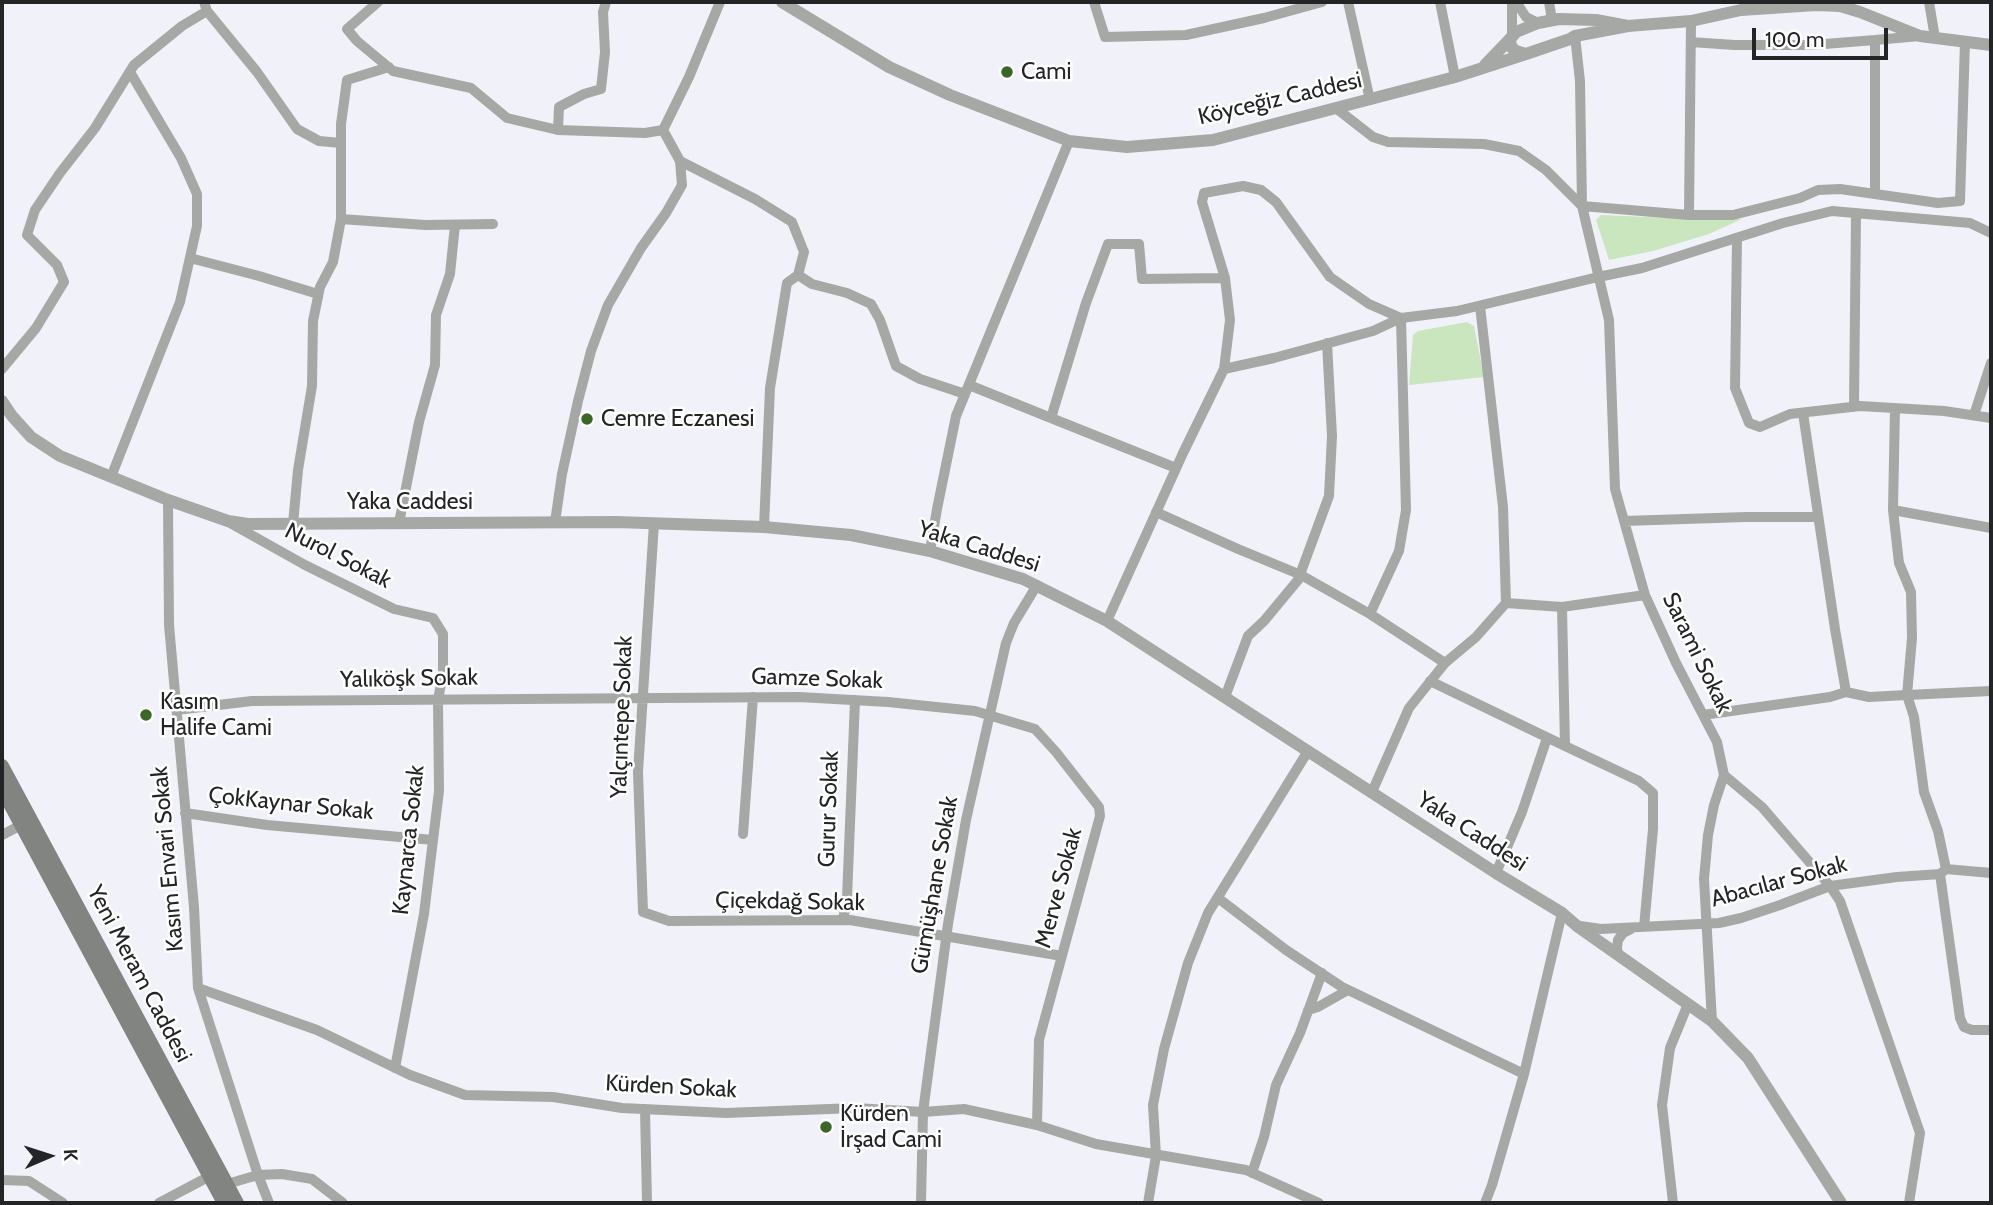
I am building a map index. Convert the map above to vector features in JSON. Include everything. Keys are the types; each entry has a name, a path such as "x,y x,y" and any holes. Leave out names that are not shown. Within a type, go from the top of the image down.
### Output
{"main road":[{"name":"Yeni Meram Caddesi","path":"2,766 237,1203"},
{"name":"Yeni Meram Caddesi","path":"2,789 224,1203"}],"street":[{"path":"378,2 347,29 357,41 393,71 471,88 507,118 558,130 645,133 663,130"},
{"path":"558,130 559,107 584,94 601,89 605,52 603,12 606,2"},
{"path":"663,130 689,77 720,2"},
{"name":"Köyceğiz Caddesi","path":"782,2 889,67 950,95 1069,141 1127,147 1213,140 1455,76 1575,36"},
{"path":"1094,2 1105,37 1186,34 1264,18 1322,2"},
{"path":"1348,2 1370,100"},
{"path":"1440,2 1455,76"},
{"path":"1514,2 1526,17 1538,23"},
{"path":"1514,2 1511,37 1514,50 1526,54"},
{"path":"1549,2 1552,20"},
{"path":"1929,2 1935,38"},
{"path":"1566,19 1574,23 1575,36 1628,26 1691,22 1741,6 1840,4 1920,36"},
{"path":"2,369 36,328 64,282 57,265 27,234 35,211 95,128 134,65 205,6 257,72 297,129 319,141 341,143"},
{"path":"1511,37 1523,28 1552,20 1596,20 1628,26"},
{"path":"1689,215 1691,22"},
{"name":"Sarami Sokak","path":"1575,36 1579,67 1581,206 1609,320 1615,489 1645,595 1717,742 1724,775"},
{"path":"1691,42 1812,46 1920,36 1991,45"},
{"name":"Köyceğiz Caddesi","path":"1482,68 1511,37"},
{"path":"1875,40 1875,193"},
{"path":"1959,222 1965,42"},
{"path":"1557,44 1566,48 1579,67"},
{"path":"293,524 298,470 312,386 313,321 320,287 333,262 341,219 341,124 347,80 389,67"},
{"path":"111,477 180,302 197,226 197,194 181,158 130,72"},
{"path":"1337,109 1373,137 1388,142 1484,144 1519,151 1546,170 1581,206 1689,215 1733,215 1800,198 1818,190 1840,189 1938,203 1960,201"},
{"path":"555,522 562,474 591,351 608,305 641,247 682,185 680,161 663,130"},
{"path":"930,551 956,416 1069,141"},
{"path":"680,161 755,199 792,222 804,252 798,275 787,283 770,388 764,527"},
{"path":"1107,621 1224,369 1230,320 1225,278 1202,202 1204,193 1243,186 1261,190 1276,202 1330,277 1369,304 1401,318"},
{"path":"1224,369 1274,359 1373,331 1401,318 1457,311 1642,268 1783,223 1832,211 1970,223 1991,233"},
{"path":"1854,407 1856,213"},
{"path":"341,219 425,225 493,224"},
{"path":"399,523 419,422 435,365 436,315 450,274 455,225"},
{"path":"1737,238 1735,388 1749,423 1760,427 1790,414 1854,407 1944,411 1991,418"},
{"path":"1051,418 1086,303 1108,244 1139,244 1142,279 1225,278"},
{"path":"190,258 318,294"},
{"path":"798,275 812,284 847,292 871,303 896,366 920,379 967,389 1051,418 1176,468"},
{"path":"1371,792 1409,708 1445,663 1476,637 1506,603 1503,507 1480,306"},
{"path":"1370,614 1399,551 1406,510 1401,318"},
{"path":"1225,697 1248,636 1273,611 1301,575 1329,496 1332,436 1327,344"},
{"path":"1974,415 1991,363"},
{"name":"Yaka Caddesi","path":"2,401 31,437 60,456 167,500 228,521 248,524 555,522 764,527 851,535 930,551 1037,585 1107,621 1562,913 1712,1021 1748,1058 1841,1203"},
{"path":"1895,408 1893,510 1899,563 1910,592 1912,638 1907,695 1914,717 1924,792 1938,831 1960,1018 1964,1027 1991,1030"},
{"path":"1803,413 1846,692"},
{"name":"Kasım Envari Sokak","path":"167,500 169,625 198,988 269,1203"},
{"path":"1893,510 1991,528"},
{"path":"1156,512 1301,575 1370,614 1445,663"},
{"path":"1624,521 1818,517"},
{"name":"Nurol Sokak","path":"228,521 305,565 394,608 433,618"},
{"name":"Yalçıntepe Sokak","path":"643,912 638,772 653,523"},
{"name":"Gümüşhane Sokak","path":"921,1203 923,1112 946,937 966,820 1006,643 1014,623 1037,585"},
{"path":"1506,603 1562,607 1645,595"},
{"path":"1562,607 1565,746"},
{"name":"Kaynarca Sokak","path":"395,1068 424,914 439,791 438,700 443,673 443,634 433,618"},
{"path":"1430,681 1639,781 1653,793 1653,829 1644,928"},
{"path":"1703,715 1830,698 1846,692 1869,697 1991,691"},
{"name":"Yalıköşk Sokak","path":"176,710 252,701 642,697"},
{"name":"Gamze Sokak","path":"642,697 855,700 990,714"},
{"path":"743,834 752,697"},
{"name":"Gurur Sokak","path":"843,920 847,898 855,700"},
{"name":"Merve Sokak","path":"990,714 1035,729 1099,807 1097,831 1039,1040 1037,1125"},
{"path":"1496,873 1522,812 1547,738"},
{"path":"1148,1203 1156,1156 1153,1105 1164,1049 1188,963 1208,913 1308,751"},
{"path":"1712,1021 1704,879 1708,835 1724,775 1762,807 1840,901 1920,1133 1909,1203"},
{"name":"ÇokKaynar Sokak","path":"186,813 267,825 433,840"},
{"path":"2,835 21,825"},
{"name":"Abacılar Sokak","path":"1577,926 1601,929 1719,923 1741,918 1830,886 1943,872 1991,873"},
{"path":"1217,898 1286,950 1348,990 1524,1074"},
{"name":"Çiçekdağ Sokak","path":"643,912 669,921 843,920 1062,956"},
{"path":"1485,1203 1524,1074 1562,913"},
{"path":"1618,954 1618,940 1632,928"},
{"path":"1252,1172 1264,1137 1276,1085 1322,974"},
{"name":"Kürden Sokak","path":"198,988 317,1030 395,1068 465,1095 553,1097 622,1108 726,1114 855,1108 923,1112 964,1109 1037,1125 1096,1144 1246,1170 1319,1203"},
{"path":"1308,1010 1348,990"},
{"path":"1673,1203 1662,1105 1670,1048 1688,1004"},
{"path":"645,1109 647,1203"},
{"path":"227,1184 258,1175 282,1174 312,1179 343,1203"},
{"path":"159,1203 210,1177"},
{"path":"2,1180 29,1181 63,1203"}],"green space":[{"path":"1601,215 1742,219 1709,234 1653,251 1609,260 1596,220"},
{"path":"1467,322 1474,326 1484,377 1409,385 1413,335 1418,331"}],"place":[{"name":"Cami","path":"1007,72"},
{"name":"Cemre Eczanesi","path":"587,419"},
{"name":"Kasım Halife Cami","path":"146,715"},
{"name":"Kürden İrşad Cami","path":"826,1127"}]}
